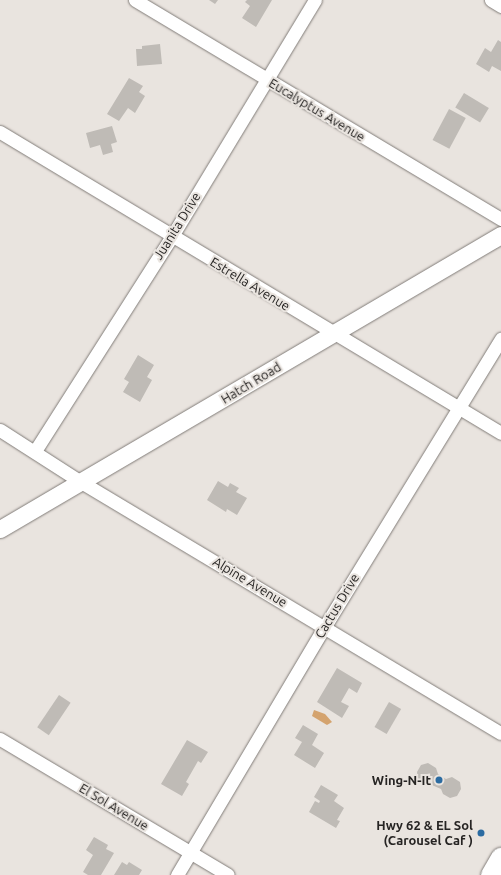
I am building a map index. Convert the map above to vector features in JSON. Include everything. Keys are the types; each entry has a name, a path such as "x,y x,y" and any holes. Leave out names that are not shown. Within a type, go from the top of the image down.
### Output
{"main road":[{"path":"490,875 501,858"}],"street":[{"name":"Eucalyptus Avenue","path":"134,0 501,219"},
{"name":"Juanita Drive","path":"35,451 172,236 315,0"},
{"path":"491,0 501,6"},
{"name":"Estrella Avenue","path":"0,132 333,334 501,433"},
{"name":"Hatch Road","path":"0,529 501,235"},
{"name":"Cactus Drive","path":"177,875 325,626 501,339"},
{"name":"Alpine Avenue","path":"0,430 35,451 81,482 325,626 501,733"},
{"name":"El Sol Avenue","path":"0,739 228,875"}],"shaded area":[{"path":"314,710 325,714 332,722 327,725 312,716"}],"building":[{"path":"209,0 218,0 215,4"},
{"path":"247,0 272,0 256,27 242,18 250,6 245,2"},
{"path":"498,40 501,42 501,71 492,66 489,72 476,64 485,48 491,52"},
{"path":"160,44 162,64 137,66 136,49 142,49 142,46"},
{"path":"129,78 143,86 139,92 145,96 135,113 128,108 119,121 107,114"},
{"path":"464,93 489,108 480,123 455,108"},
{"path":"449,109 466,118 449,149 433,140"},
{"path":"112,126 117,142 111,144 113,152 103,155 100,145 90,148 86,133"},
{"path":"138,355 154,365 147,377 152,380 140,402 123,392 129,382 124,379"},
{"path":"218,481 228,487 230,483 239,488 236,492 247,498 237,515 227,509 226,512 207,500"},
{"path":"337,668 362,683 357,693 349,688 341,702 349,706 342,718 317,702"},
{"path":"59,695 71,703 49,735 37,727"},
{"path":"389,702 401,709 387,734 374,727"},
{"path":"303,725 318,734 312,745 324,753 315,768 294,755 302,742 295,738"},
{"path":"187,740 208,752 201,763 198,761 186,782 189,784 182,796 161,784"},
{"name":"Wing-N-It","path":"428,763 436,768 438,774 446,779 452,777 460,782 461,789 457,796 450,798 443,794 441,789 418,779 417,772 421,765"},
{"path":"321,785 338,795 334,801 344,808 337,820 340,821 336,828 309,812 315,801 319,803 320,801 314,797"},
{"path":"94,837 108,845 106,849 114,853 101,875 88,875 83,872 93,855 86,850"},
{"path":"122,862 127,865 129,862 142,870 139,875 114,875"}],"place":[{"name":"Wing-N-It","path":"439,780"},
{"name":"Hwy 62 & EL Sol (Carousel Caf )","path":"481,833"}]}
